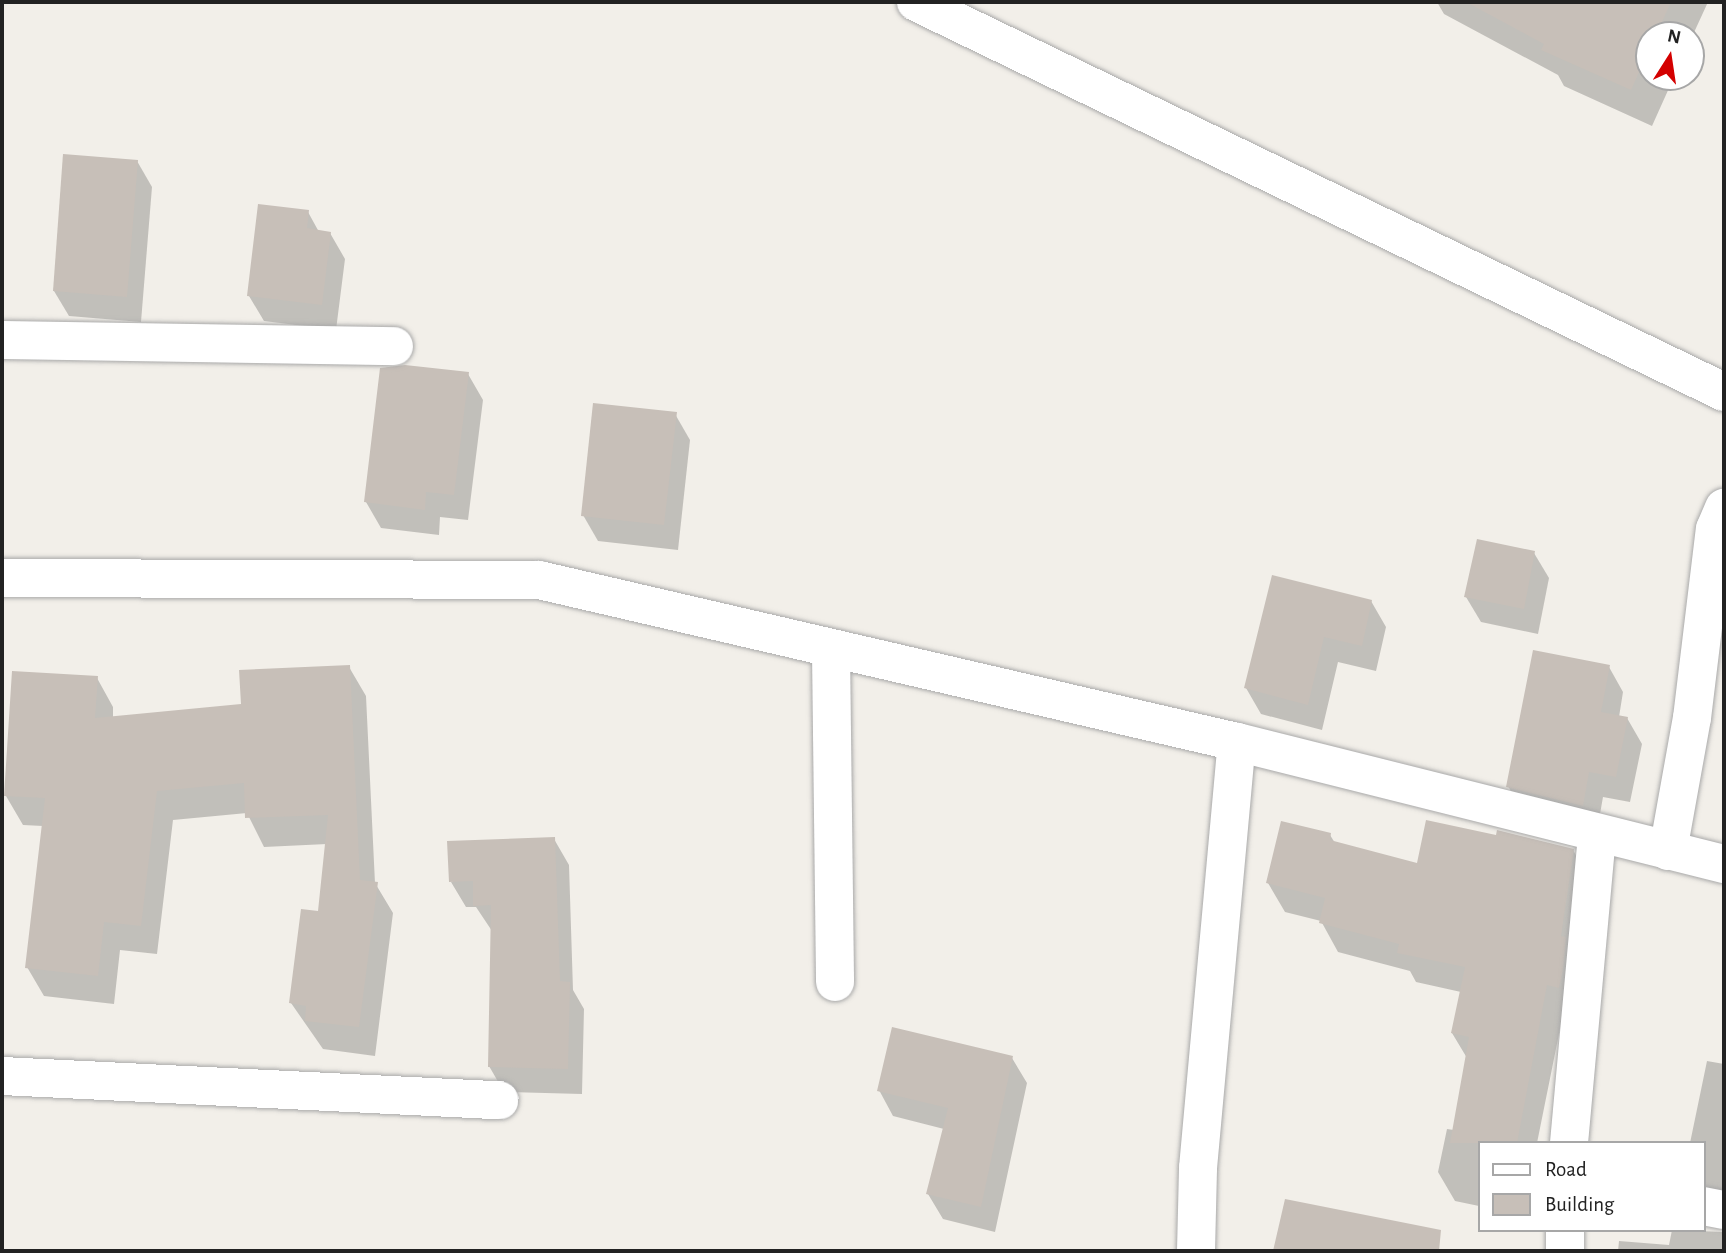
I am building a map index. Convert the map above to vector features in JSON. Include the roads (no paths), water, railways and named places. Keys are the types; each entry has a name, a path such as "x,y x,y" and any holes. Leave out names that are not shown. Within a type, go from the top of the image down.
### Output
{"street":[{"path":"916,2 1724,392"},
{"path":"2,340 394,346"},
{"path":"1668,851 1692,718 1715,530 1724,508"},
{"path":"2,578 539,580 831,651 1237,742 1724,864"},
{"path":"831,651 835,982"},
{"path":"1196,1251 1198,1168 1237,742"},
{"path":"1569,1141 1597,834"},
{"path":"2,1076 499,1100"},
{"path":"1705,1206 1724,1210"},
{"path":"1565,1232 1565,1251"}]}
